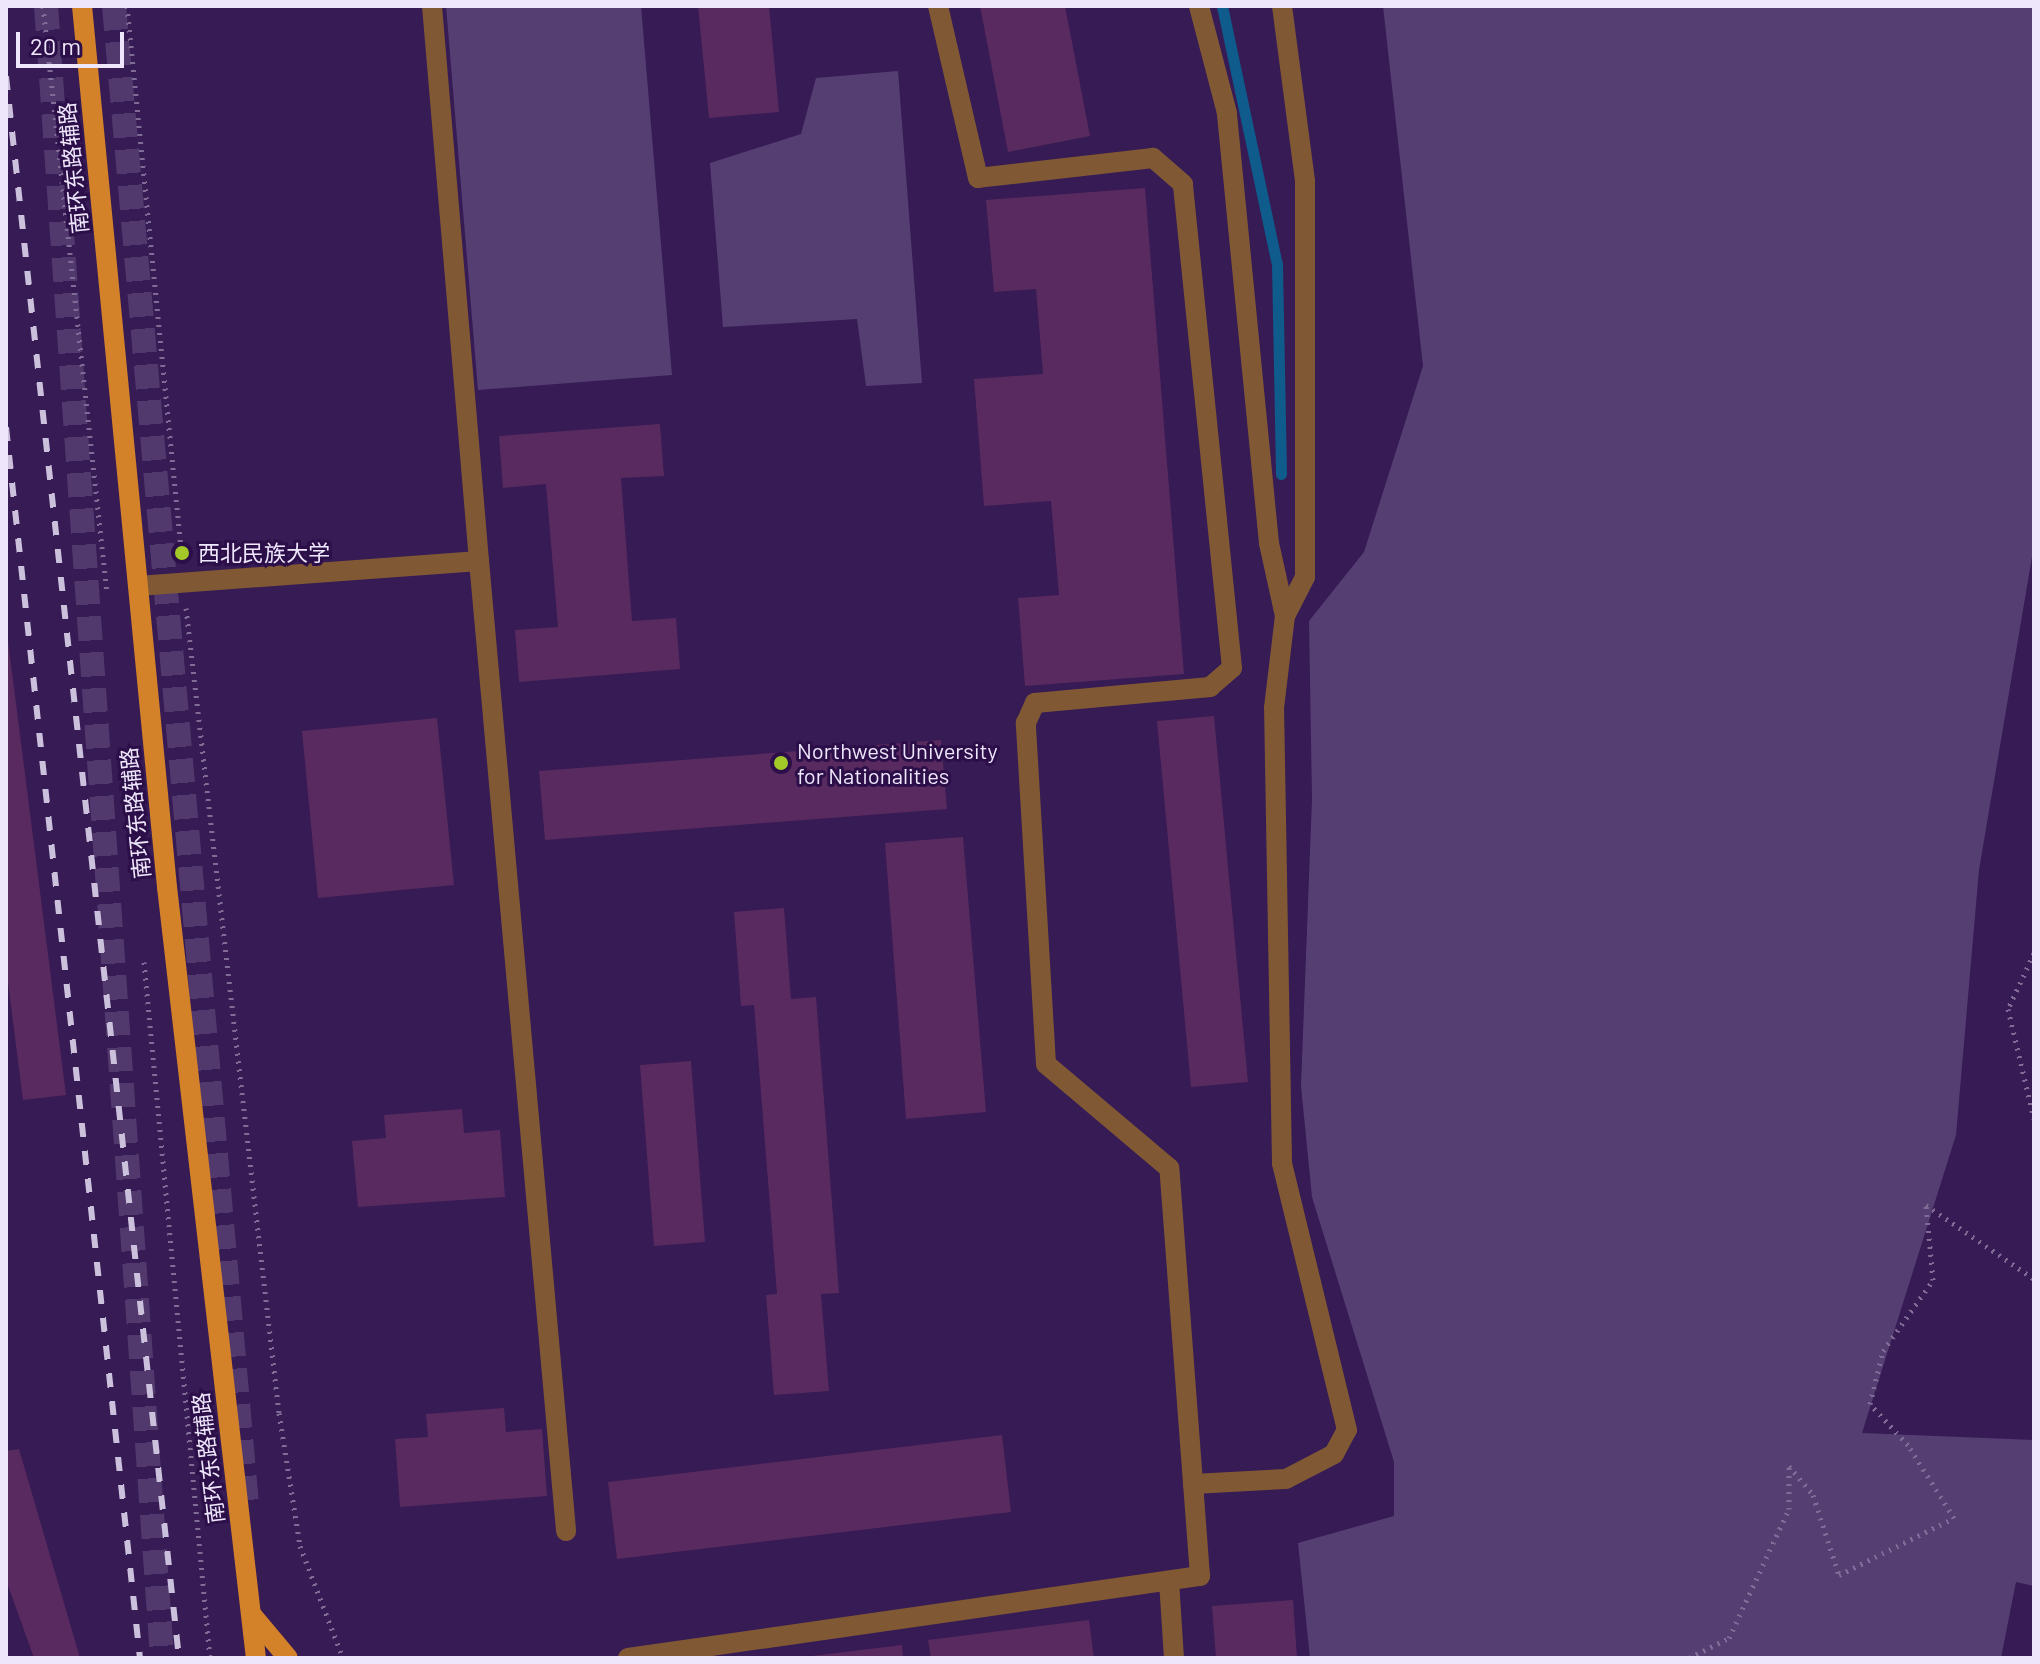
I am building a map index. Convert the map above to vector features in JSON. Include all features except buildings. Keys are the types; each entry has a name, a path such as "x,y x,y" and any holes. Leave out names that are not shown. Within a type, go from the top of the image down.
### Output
{"main road":[{"name":"南环东路辅路","path":"82,6 138,586 256,1658"},
{"path":"251,1614 288,1658"}],"lane":[{"path":"432,6 566,1531"},
{"path":"628,1658 1200,1576 1169,1168 1046,1064 1026,723 1035,703 1210,687 1232,668 1183,184 1153,158 978,178 938,6"},
{"path":"1193,1484 1286,1479 1334,1454 1347,1430 1282,1163 1274,708 1285,616 1269,543 1227,113 1199,6"},
{"path":"1282,6 1305,227 1305,577 1285,616"},
{"path":"138,586 479,561"},
{"path":"1169,1581 1174,1658"}],"path":[{"path":"43,6 108,603"},
{"path":"127,6 169,380 183,583 279,1413 300,1546 343,1658"},
{"path":"2034,953 2008,1009 2034,1119"},
{"path":"143,955 210,1658"},
{"path":"1689,1658 1729,1638 1789,1509 1789,1466 1813,1495 1839,1575 1954,1518 1908,1445 1870,1404 1883,1351 1933,1280 1926,1205 2034,1279"}],"shaded area":[{"path":"446,6 641,6 672,375 478,390"},
{"path":"1383,6 2034,6 2034,545 1979,870 1956,1135 1862,1433 2034,1440 2034,1586 2016,1582 2001,1658 1310,1658 1298,1543 1394,1516 1394,1462 1312,1197 1301,1086 1312,799 1309,621 1364,552 1423,366"},
{"path":"898,71 922,383 866,386 857,319 723,327 710,163 801,134 816,78"}],"waterway":[{"path":"1222,6 1277,264 1281,474"}],"tunnel":[{"path":"46,6 162,1658"},
{"path":"114,6 247,1504"}],"railway":[{"path":"6,76 179,1658"},
{"path":"6,427 140,1658"}],"place":[{"name":"西北民族大学","path":"182,553"},
{"name":"Northwest University for Nationalities","path":"781,763"}]}
